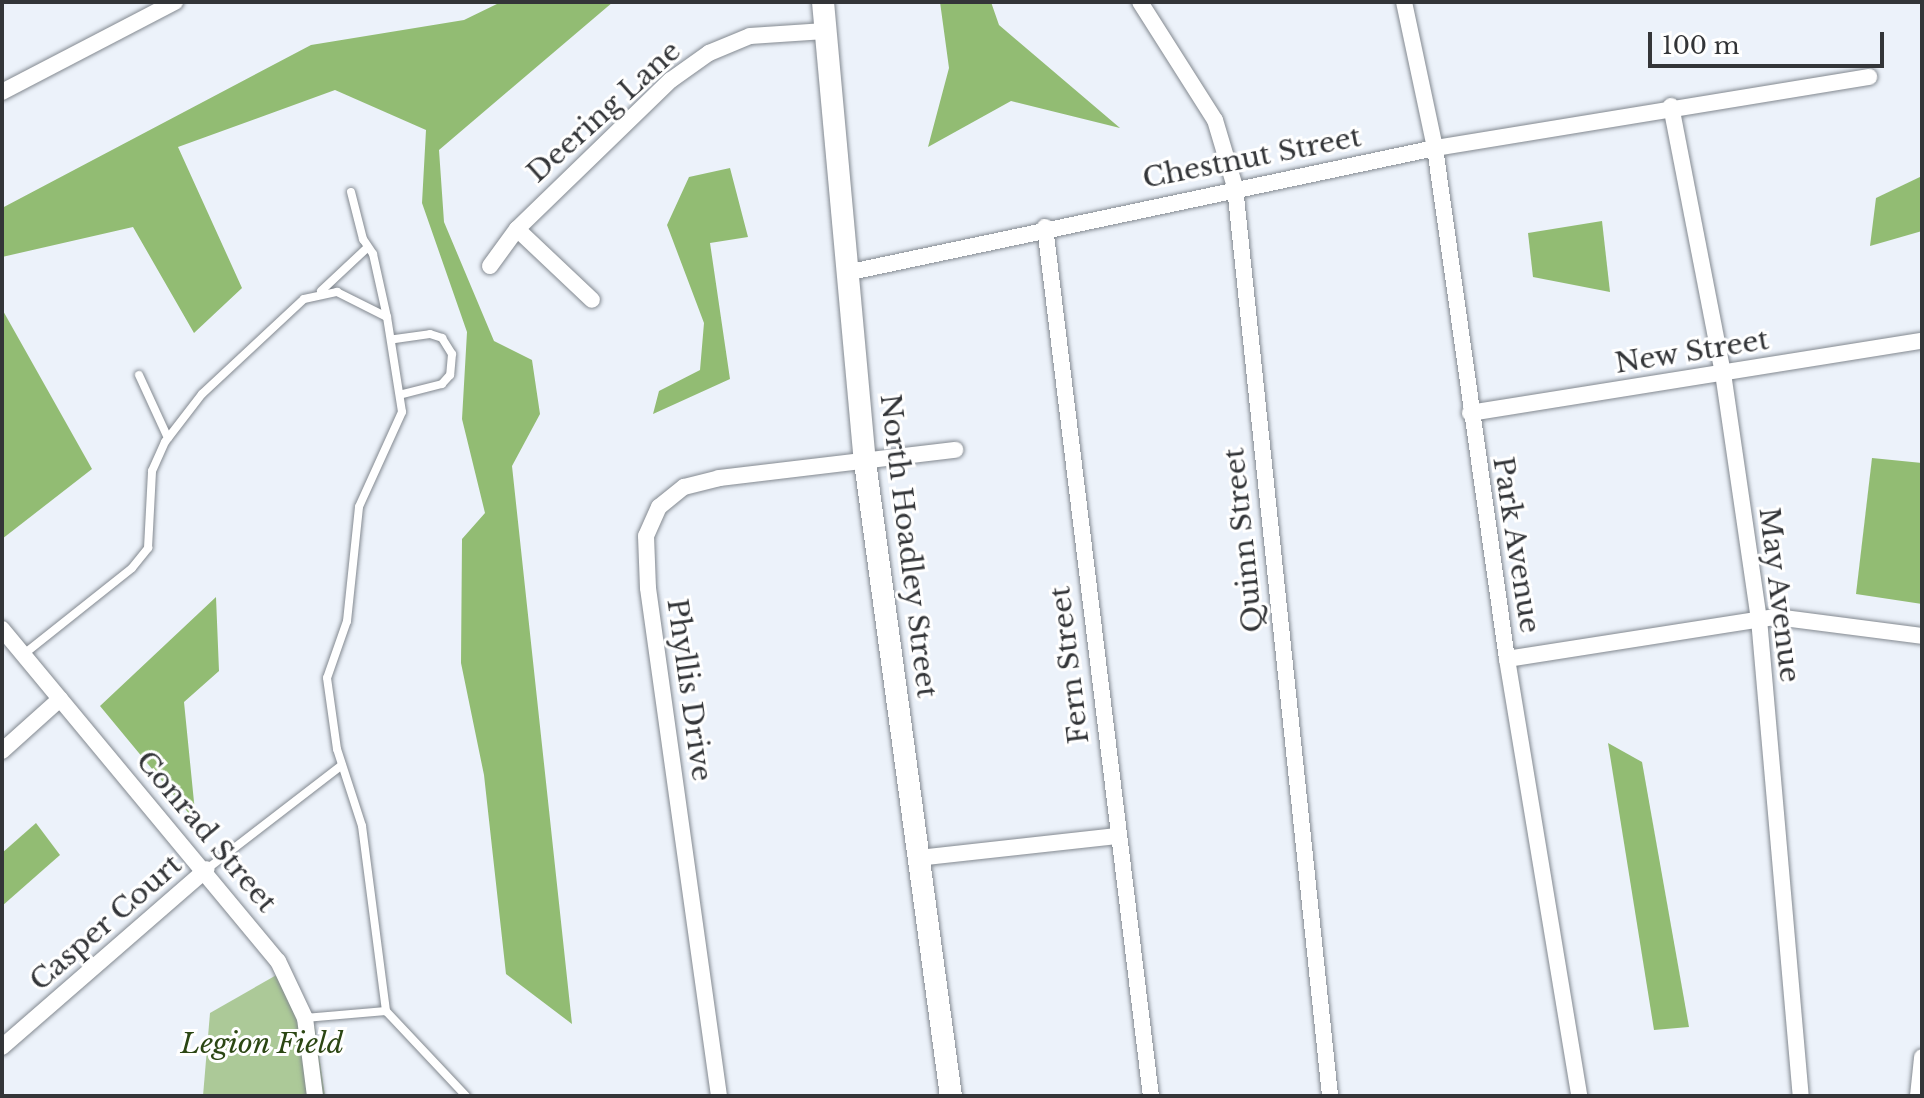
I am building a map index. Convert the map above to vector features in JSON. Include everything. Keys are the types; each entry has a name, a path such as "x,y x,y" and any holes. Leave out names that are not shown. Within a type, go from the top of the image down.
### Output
{"street":[{"path":"2,92 175,2"},
{"name":"North Hoadley Street","path":"823,2 865,462 951,1096"},
{"name":"Quinn Street","path":"1140,2 1215,120 1235,187 1330,1096"},
{"name":"Park Avenue","path":"1404,2 1435,148 1507,659 1579,1096"},
{"name":"Deering Lane","path":"490,266 517,229 671,80 709,53 750,36 825,31"},
{"name":"Chestnut Street","path":"846,273 1045,227 1435,148 1671,106 1869,77"},
{"name":"May Avenue","path":"1671,106 1723,373 1759,619 1801,1096"},
{"name":"Fern Street","path":"1045,227 1116,836 1151,1096"},
{"path":"517,229 592,300"},
{"name":"New Street","path":"1470,413 1922,341"},
{"name":"Phyllis Drive","path":"719,1096 648,588 646,536 659,507 684,487 719,478 955,450"},
{"path":"1507,659 1759,619 1922,636"},
{"name":"Conrad Street","path":"2,629 207,869 278,961 305,1018 315,1096"},
{"path":"2,751 60,699"},
{"path":"918,858 1116,836"},
{"name":"Casper Court","path":"2,1047 207,869"},
{"path":"1918,1096 1922,1057"}],"lane":[{"path":"351,192 395,339 403,394 402,412 359,507 347,621 327,678 342,765 362,826 386,1011 466,1096"},
{"path":"24,654 132,568 148,548 154,520 152,471 168,438 202,394 304,299 320,292 368,247"},
{"path":"320,292 337,292 387,317"},
{"path":"395,339 430,334 442,338 452,354 450,375 442,384 403,394"},
{"path":"139,375 168,438"},
{"path":"207,869 342,765"},
{"path":"305,1018 386,1011"}],"green space":[{"path":"501,2 613,2 439,150 444,222 494,341 532,360 540,414 512,466 572,1024 506,974 484,775 461,663 462,539 485,513 462,419 467,332 422,203 426,130 335,90 178,147 242,288 194,333 133,227 2,257 2,208 311,45 464,20"},
{"path":"940,2 991,2 999,25 1120,128 1011,101 928,147 949,68"},
{"path":"730,168 748,237 710,243 730,379 653,414 659,391 700,370 704,323 667,225 689,177"},
{"path":"1922,176 1922,231 1870,246 1876,198"},
{"path":"1602,221 1610,292 1533,277 1528,233"},
{"path":"2,309 92,469 2,539"},
{"path":"1872,458 1922,463 1922,604 1856,594"},
{"path":"216,597 219,671 184,702 196,822 100,706"},
{"path":"1608,743 1642,762 1689,1027 1654,1030"},
{"path":"36,823 60,855 2,906 2,853"},
{"name":"Legion Field","path":"280,973 315,1028 325,1096 203,1096 210,1013"}]}
